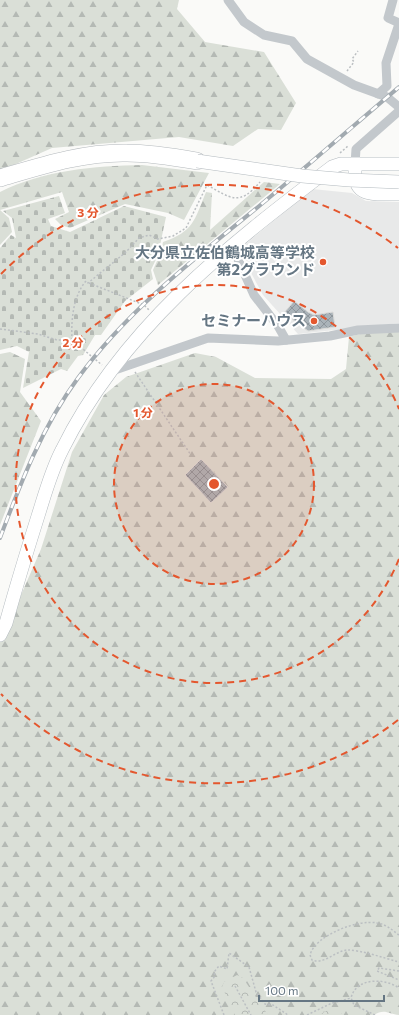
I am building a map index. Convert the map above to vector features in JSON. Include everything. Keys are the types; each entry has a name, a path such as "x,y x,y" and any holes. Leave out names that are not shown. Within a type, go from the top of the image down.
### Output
{"highway":[{"path":"0,178 46,164 93,155 125,153 159,155 197,161"}],"street":[{"path":"228,0 244,22 264,35 292,41 307,59 354,85 387,97 399,107"},
{"path":"378,94 387,86 386,62 399,24 388,18 393,0"},
{"path":"399,111 356,149 354,176 360,190 367,194 399,194"},
{"path":"197,161 302,176 399,182"},
{"path":"0,635 6,623 48,484 61,452 73,429 108,372 156,316 175,297 269,214 332,167 355,164 399,164"},
{"path":"232,246 254,295 278,326 286,340"},
{"path":"108,372 132,368 208,338 286,340 330,336 358,330 399,328"}],"path":[{"path":"343,78 354,62 352,59 358,51"},
{"path":"88,283 126,252 139,238 149,235 158,240 173,236 186,228 207,185 232,199 240,198 252,192 260,182"},
{"path":"72,340 71,329 78,290 86,281 144,305 156,316"},
{"path":"0,329 38,334 58,340 72,340 108,372"},
{"path":"132,368 192,454"},
{"path":"399,935 383,924 361,922 329,936 316,945 310,955 312,960 318,961 339,952 349,950 399,962"},
{"path":"224,1015 211,981 215,976 214,972 219,966 227,969 229,953 249,967 256,992 265,1004 273,1005 288,1015"},
{"path":"399,971 379,968 378,971 399,980"},
{"path":"375,1015 354,1006 351,998 355,990 370,981 390,982 399,988"},
{"path":"235,986 250,1015"},
{"path":"307,1015 332,1003 351,998"}],"shaded area":[{"name":"大分県立佐伯鶴城高等学校 第2グラウンド","path":"312,189 352,193 366,201 399,202 399,323 298,334 263,295 242,253 242,247"}],"green space":[{"path":"0,0 179,0 177,9 205,42 264,52 296,103 281,130 258,129 233,146 179,137 52,148 0,171"},
{"path":"142,165 209,173 184,220 168,213 125,204 70,228 61,225 55,219 69,212 62,192 0,210 0,192 34,179 52,174 88,168"},
{"path":"264,182 280,184 158,285 153,270 161,252 163,242 181,234 192,224 206,192 212,193 210,230"},
{"path":"59,196 65,213 48,219 51,226 70,232 124,206 166,217 158,255 151,270 153,279 125,301 101,335 95,335 83,355 78,356 67,371 61,369 23,388 29,352 17,346 0,350 0,248 11,235 16,238 12,218 3,211"},
{"path":"0,210 9,218 12,232 0,245"},
{"path":"370,331 399,331 399,1015 381,1012 374,1015 0,1015 0,637 11,618 41,549 72,452 104,395 126,377 195,353 216,357 255,378 331,379 346,369 349,337"},
{"path":"10,352 25,359 20,392 41,421 0,525 0,354"},
{"path":"237,975 243,978 268,1015 235,1015 222,987 224,982"},
{"path":"332,1008 336,1008 343,1015 319,1015"}],"building":[{"name":"セミナーハウス","path":"294,301 314,315 333,312 335,327 308,331 284,313"},
{"path":"201,459 228,487 211,503 185,475"}],"railway":[{"path":"0,538 24,476 43,435 78,378 118,330 186,266 294,177 399,87"}],"place":[{"name":"大分県立佐伯鶴城高等学校 第2グラウンド","path":"323,262"},
{"name":"セミナーハウス","path":"314,321"}]}
